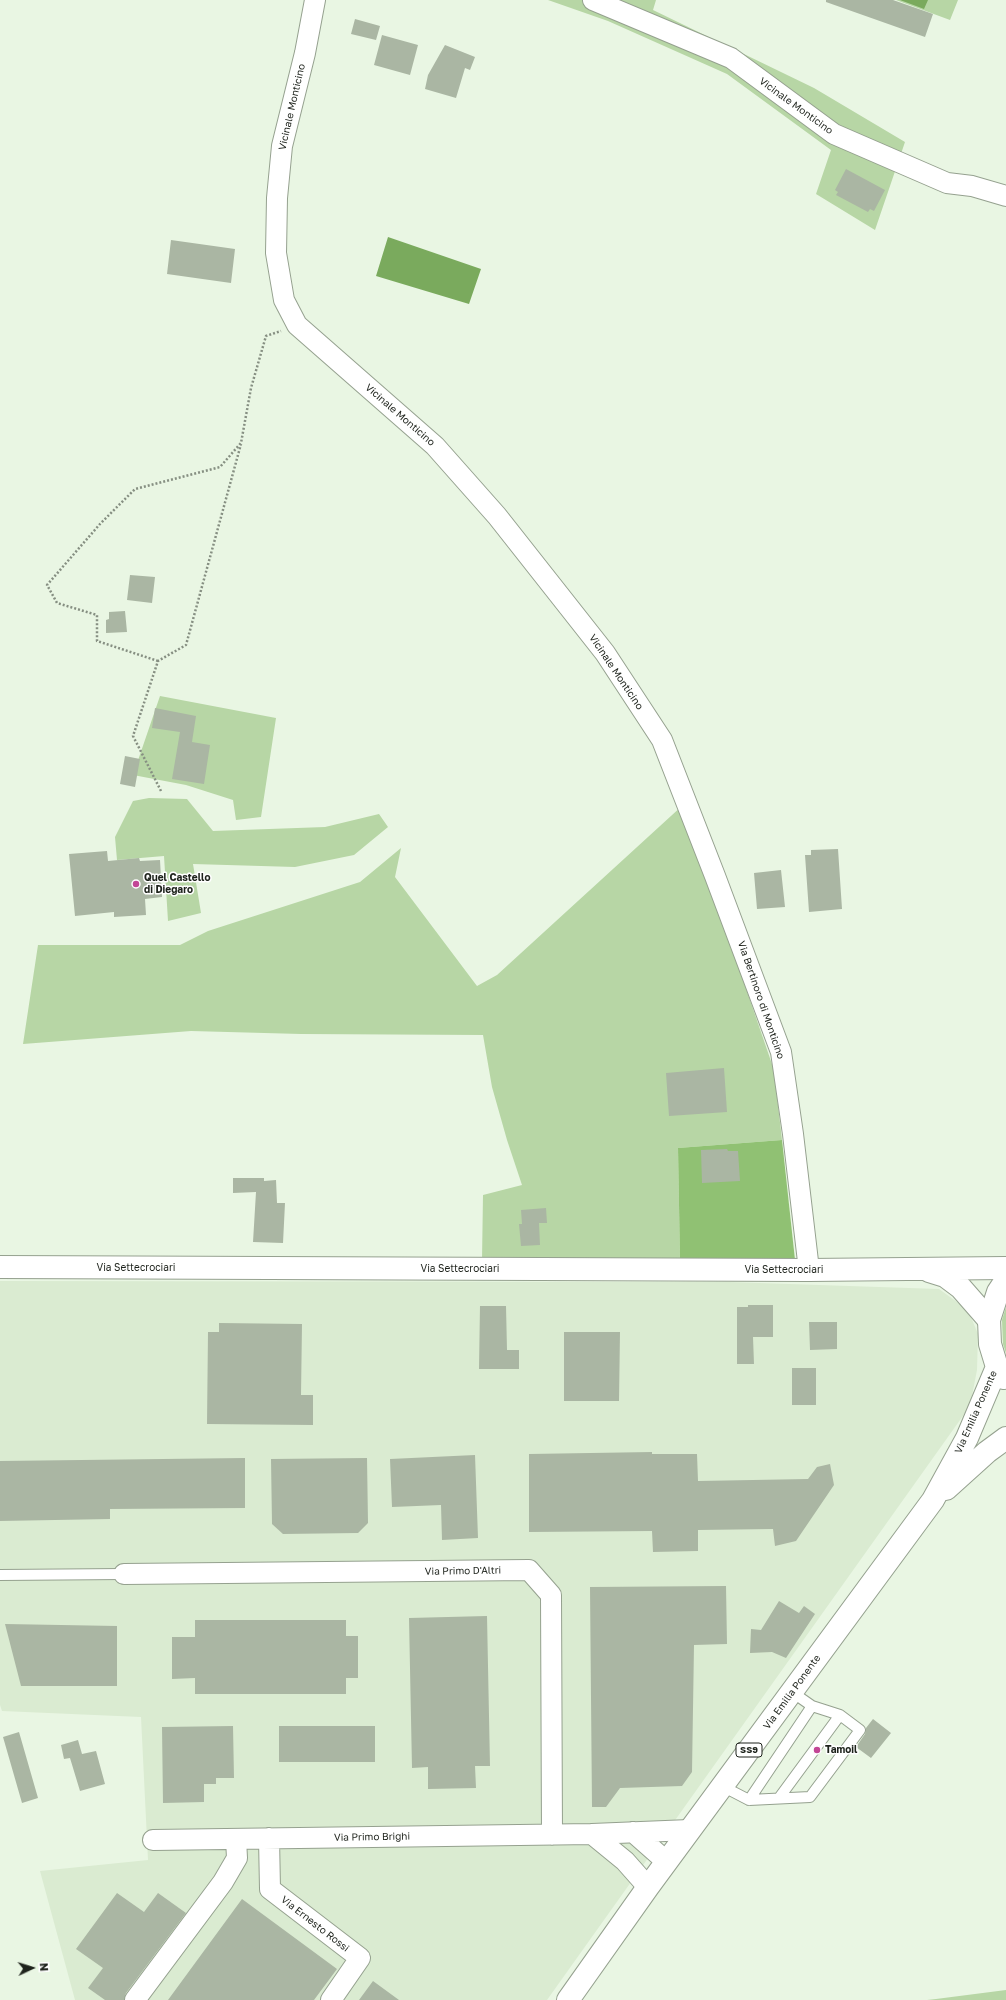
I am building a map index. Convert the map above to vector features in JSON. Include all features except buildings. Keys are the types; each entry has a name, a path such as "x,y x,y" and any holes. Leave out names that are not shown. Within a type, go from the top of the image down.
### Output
{"main road":[{"name":"Via Settecrociari","path":"0,1267 809,1270 1006,1268"},
{"name":"Via Settecrociari","path":"920,1269 945,1276 961,1288 989,1320"},
{"path":"1001,1374 990,1344 989,1320 998,1292 1006,1280"},
{"name":"Via Emilia Ponente","path":"568,2000 648,1887 933,1500 968,1438 1001,1374"},
{"name":"Via Emilia Ponente","path":"933,1500 987,1452 1006,1438"}],"street":[{"name":"Vicinale Monticino","path":"315,0 305,53 282,146 277,198 276,254 284,300 297,325 435,446 497,516 605,653 662,740 681,788"},
{"name":"Vicinale Monticino","path":"593,0 731,58 834,134 947,183 972,186 1006,196"},
{"name":"Via Bertinoro di Monticino","path":"681,788 749,964 780,1052 793,1134 809,1270"},
{"name":"Via Primo D'Altri","path":"124,1574 529,1570 551,1595 552,1835"},
{"name":"Via Primo Brighi","path":"153,1840 552,1835 690,1830"},
{"path":"633,1832 667,1862"},
{"path":"592,1834 625,1861 648,1887"},
{"name":"Via Ernesto Rossi","path":"269,1838 270,1889 360,1958 331,2000"},
{"path":"135,2000 223,1882 237,1858 236,1839"},
{"path":"625,1861 667,1862"}],"lane":[{"path":"0,1575 124,1574"},
{"path":"722,1786 749,1800 810,1797 860,1730 840,1715 812,1706 792,1692"},
{"path":"749,1800 812,1706"},
{"path":"779,1798 840,1715"}],"path":[{"path":"161,791 133,736 158,661 186,645 241,443 250,388 266,336 297,325"},
{"path":"158,661 96,641 97,614 57,603 47,584 100,524 135,489 220,467 241,443"}],"shaded area":[{"path":"548,0 656,0 653,10 814,88 905,142 875,230 816,194 831,150 727,74 608,21"},
{"path":"896,0 958,0 950,20"},
{"path":"900,0 928,0 924,9"},
{"path":"388,237 481,269 469,304 376,276"},
{"path":"160,696 276,718 261,817 236,820 233,800 186,785 133,775"},
{"path":"149,798 187,799 213,831 325,827 379,814 388,827 354,855 295,867 193,864 201,913 168,921 164,856 117,860 115,837 133,801"},
{"path":"683,805 774,1070 782,1140 678,1148 680,1261 482,1260 483,1195 522,1185 492,1087 483,1035 301,1034 191,1031 23,1044 38,945 180,945 208,931 360,882 401,848 395,877 477,986 497,975"},
{"path":"782,1140 795,1260 680,1261 678,1148"},
{"path":"0,1281 729,1282 939,1289 968,1310 978,1334 977,1370 970,1406 547,2000 75,2000 40,1871 148,1860 141,1717 2,1711 0,1705"},
{"path":"1006,1307 1006,1353 1003,1344 1002,1320"},
{"path":"1006,1990 1006,2000 927,2000 936,1999"}],"place":[{"name":"Quel Castello di Diegaro","path":"136,884"},
{"name":"Tamoil","path":"817,1750"}]}
